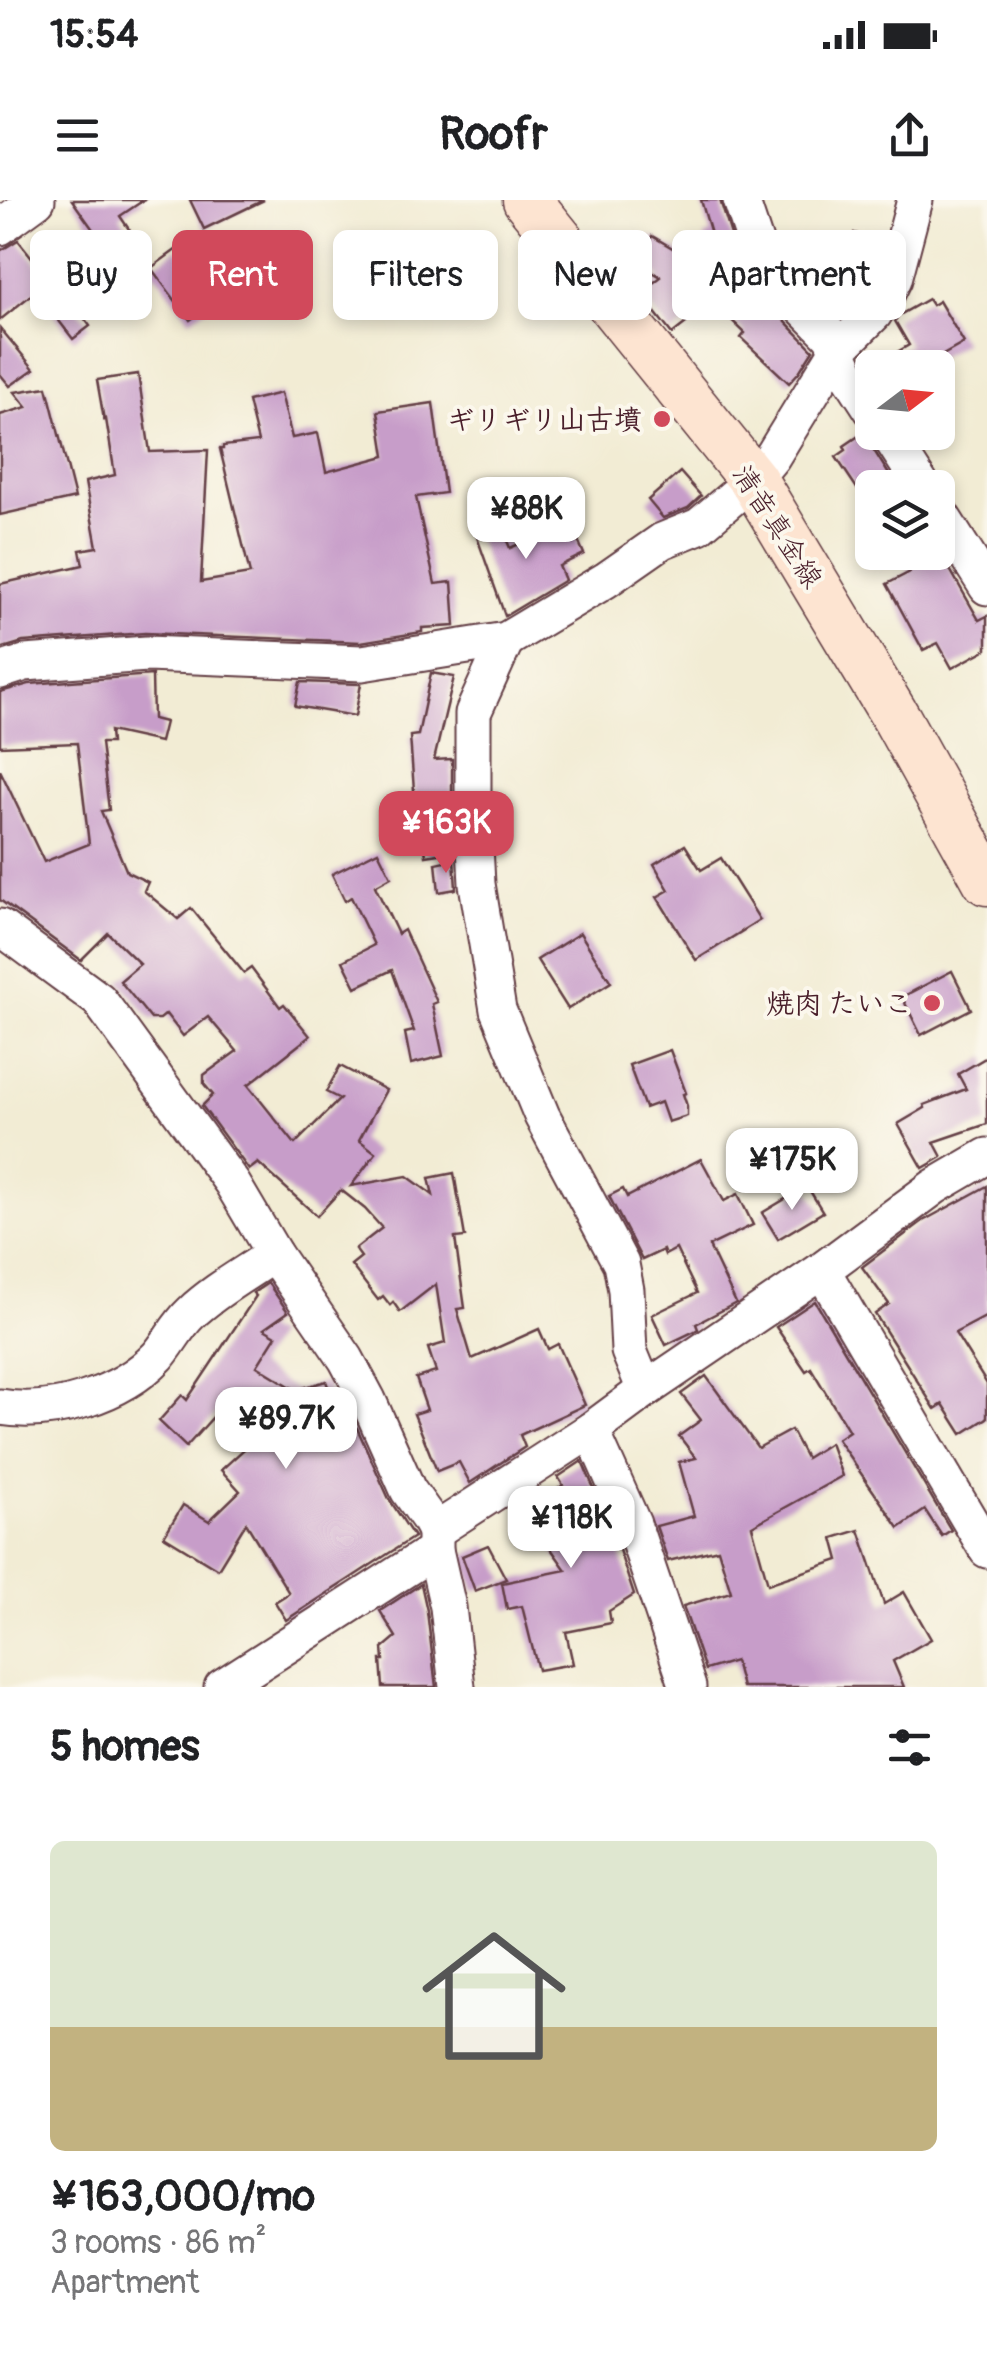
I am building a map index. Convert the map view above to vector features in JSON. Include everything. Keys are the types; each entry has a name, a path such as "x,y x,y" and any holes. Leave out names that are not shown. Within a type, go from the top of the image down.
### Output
{"main road":[{"name":"清音真金線","path":"527,200 752,480 898,721 987,881"}],"street":[{"path":"0,227 36,200"},
{"path":"741,200 764,269 831,336 855,384"},
{"path":"0,671 25,663 147,654 362,663 506,640 662,541 699,526 752,480 772,458 838,351 885,297 915,200"},
{"path":"955,536 987,586"},
{"path":"506,640 473,713 477,884 498,1010 542,1116 620,1264 626,1290 629,1351 645,1390"},
{"path":"0,927 99,1000 232,1183 274,1254 346,1360 408,1490 428,1518 448,1607 458,1687"},
{"path":"222,1687 934,1188 987,1156"},
{"path":"0,1407 49,1408 100,1395 152,1361 194,1310 274,1254"},
{"path":"822,1270 987,1550"},
{"path":"591,1430 632,1524 688,1687"}],"building":[{"path":"72,200 144,200 120,216 129,230 93,230"},
{"path":"190,200 264,200 204,229"},
{"path":"701,200 720,200 729,230 710,230"},
{"path":"652,236 672,248 672,320 690,320 672,334 652,308 652,284 661,277 652,272"},
{"path":"18,240 30,255 30,296 0,320 0,251"},
{"path":"172,253 172,296 152,269"},
{"path":"928,299 932,305 939,301 964,343 952,350 901,350 909,345 895,321 906,320 906,311"},
{"path":"58,320 86,320 90,326 73,339"},
{"path":"732,320 784,320 813,350 789,383 741,338 745,333"},
{"path":"0,328 34,369 10,386 0,374"},
{"path":"138,374 150,452 208,450 201,582 250,574 220,449 258,442 248,401 281,393 292,438 318,433 326,472 385,456 378,411 433,403 445,493 416,497 435,584 452,582 455,626 422,628 422,632 361,642 145,633 23,642 0,649 0,584 83,565 80,550 97,547 85,482 115,475 97,380"},
{"path":"47,387 75,498 0,515 0,415 27,407 15,392"},
{"path":"855,438 855,450 874,450 886,470 855,470 855,486 836,457 846,450 844,446"},
{"path":"680,472 701,496 688,508 663,518 648,500"},
{"path":"497,516 510,548 570,522 584,554 559,566 565,580 505,616 473,526"},
{"path":"950,570 979,620 987,616 987,649 952,668 938,643 923,650 887,584 910,572"},
{"path":"431,673 454,677 434,760 452,759 452,800 443,801 450,848 426,856 421,819 416,818 410,736 418,735"},
{"path":"152,675 153,719 165,722 160,742 110,731 111,743 101,743 109,810 101,811 127,872 148,882 144,891 178,919 191,908 244,973 251,968 280,1007 284,1004 310,1036 248,1085 295,1144 340,1099 326,1092 340,1066 386,1090 359,1140 376,1153 351,1186 407,1176 433,1195 429,1178 454,1173 465,1237 455,1238 465,1308 457,1309 472,1359 539,1329 548,1349 558,1344 585,1405 520,1435 525,1447 470,1483 459,1462 437,1471 414,1414 427,1410 416,1378 436,1372 428,1348 445,1343 436,1284 400,1312 383,1296 378,1300 351,1265 361,1257 355,1249 382,1228 365,1209 341,1190 317,1216 258,1163 249,1170 202,1106 213,1095 204,1084 204,1075 237,1051 208,1017 183,1036 166,1014 151,1019 120,981 140,964 108,933 81,960 0,900 0,770 44,862 89,844 77,743 0,746 0,692 29,684"},
{"path":"300,682 361,684 355,716 295,706"},
{"path":"685,845 701,870 721,858 760,920 696,960 657,897 669,890 654,864"},
{"path":"378,851 391,877 375,886 398,934 404,930 437,1002 432,1004 443,1056 411,1064 405,1033 414,1031 392,970 356,987 343,961 374,945 351,897 345,901 332,874"},
{"path":"454,859 456,889 439,892 436,863"},
{"path":"580,933 611,982 568,1009 537,960"},
{"path":"952,971 971,1009 921,1035 902,997"},
{"path":"670,1050 686,1093 683,1094 687,1116 668,1122 661,1102 645,1108 629,1065"},
{"path":"987,1057 987,1124 934,1142 942,1157 923,1168 898,1124 925,1108 924,1105 966,1089 958,1074"},
{"path":"701,1159 724,1201 738,1194 753,1225 709,1246 736,1303 666,1345 652,1315 697,1293 676,1249 665,1255 663,1250 642,1260 609,1196 623,1189 627,1197"},
{"path":"807,1186 823,1212 778,1239 762,1213"},
{"path":"987,1186 987,1316 955,1333 987,1384 987,1418 962,1434 943,1404 935,1409 875,1314 889,1304 862,1267 923,1221"},
{"path":"268,1283 288,1312 264,1329 276,1336 257,1366 296,1390 326,1381 345,1433 357,1428 389,1499 414,1537 286,1620 275,1602 289,1593 246,1523 218,1569 164,1536 183,1505 209,1521 240,1491 221,1470 263,1432 223,1406 186,1447 159,1421 182,1395 187,1400 256,1296 253,1293"},
{"path":"815,1301 951,1530 942,1536 925,1510 899,1528 837,1439 849,1431 811,1368 806,1371 776,1327"},
{"path":"706,1376 758,1448 791,1430 806,1458 830,1443 842,1476 752,1526 768,1584 839,1560 833,1538 859,1530 884,1604 904,1592 931,1639 893,1661 904,1687 742,1687 735,1661 705,1670 683,1606 731,1592 718,1549 668,1561 656,1526 694,1516 679,1462 696,1458 679,1436 701,1420 681,1394"},
{"path":"582,1461 613,1532 634,1595 609,1611 611,1623 566,1632 573,1664 538,1670 522,1606 507,1609 502,1583 566,1570 525,1512 563,1485 558,1477"},
{"path":"488,1545 506,1579 475,1591 462,1556"},
{"path":"421,1584 436,1687 383,1687 383,1648 396,1637 380,1611"}],"place":[{"name":"ギリギリ山古墳","path":"662,419"},
{"name":"焼肉 たいこ","path":"932,1003"}]}
